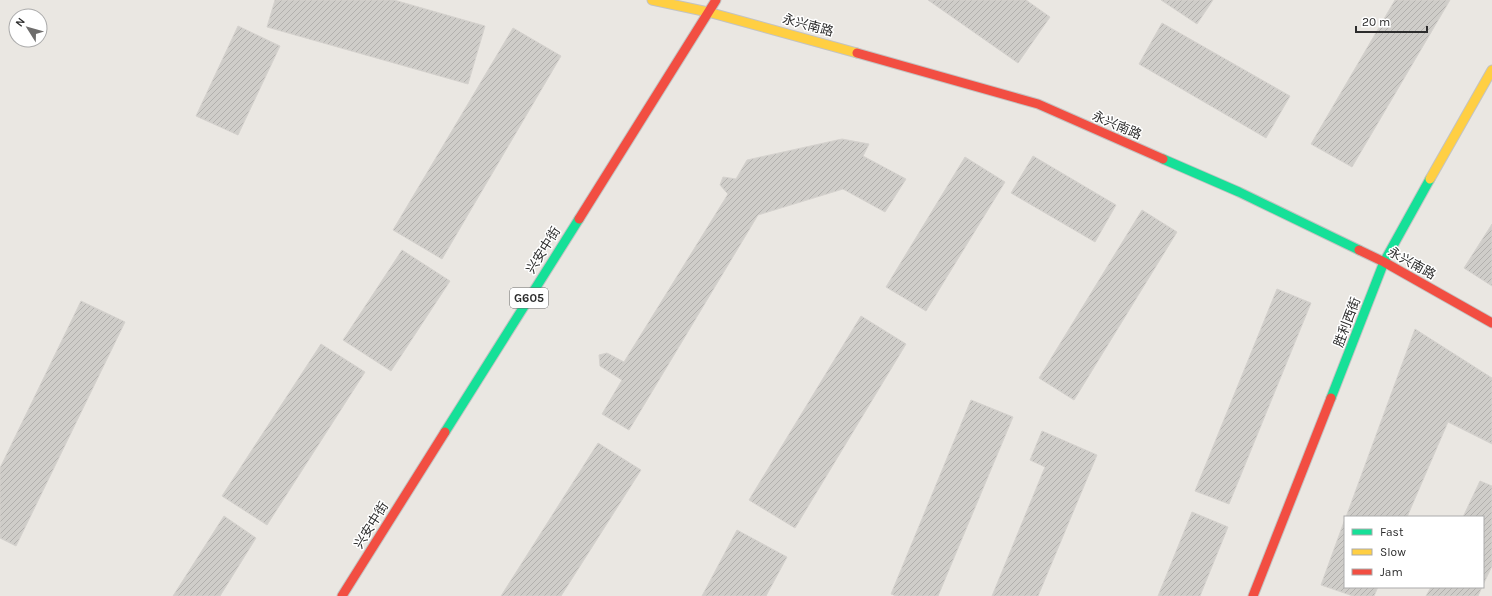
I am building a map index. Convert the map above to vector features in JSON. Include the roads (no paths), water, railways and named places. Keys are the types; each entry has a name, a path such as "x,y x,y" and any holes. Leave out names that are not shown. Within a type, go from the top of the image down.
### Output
{"main road":[{"name":"永兴南路","path":"652,0 708,12 1038,104 1239,192 1384,262 1492,323"},
{"name":"兴安中街","path":"342,596 716,0"},
{"name":"胜利西街","path":"1254,596 1384,262 1492,70"}]}
